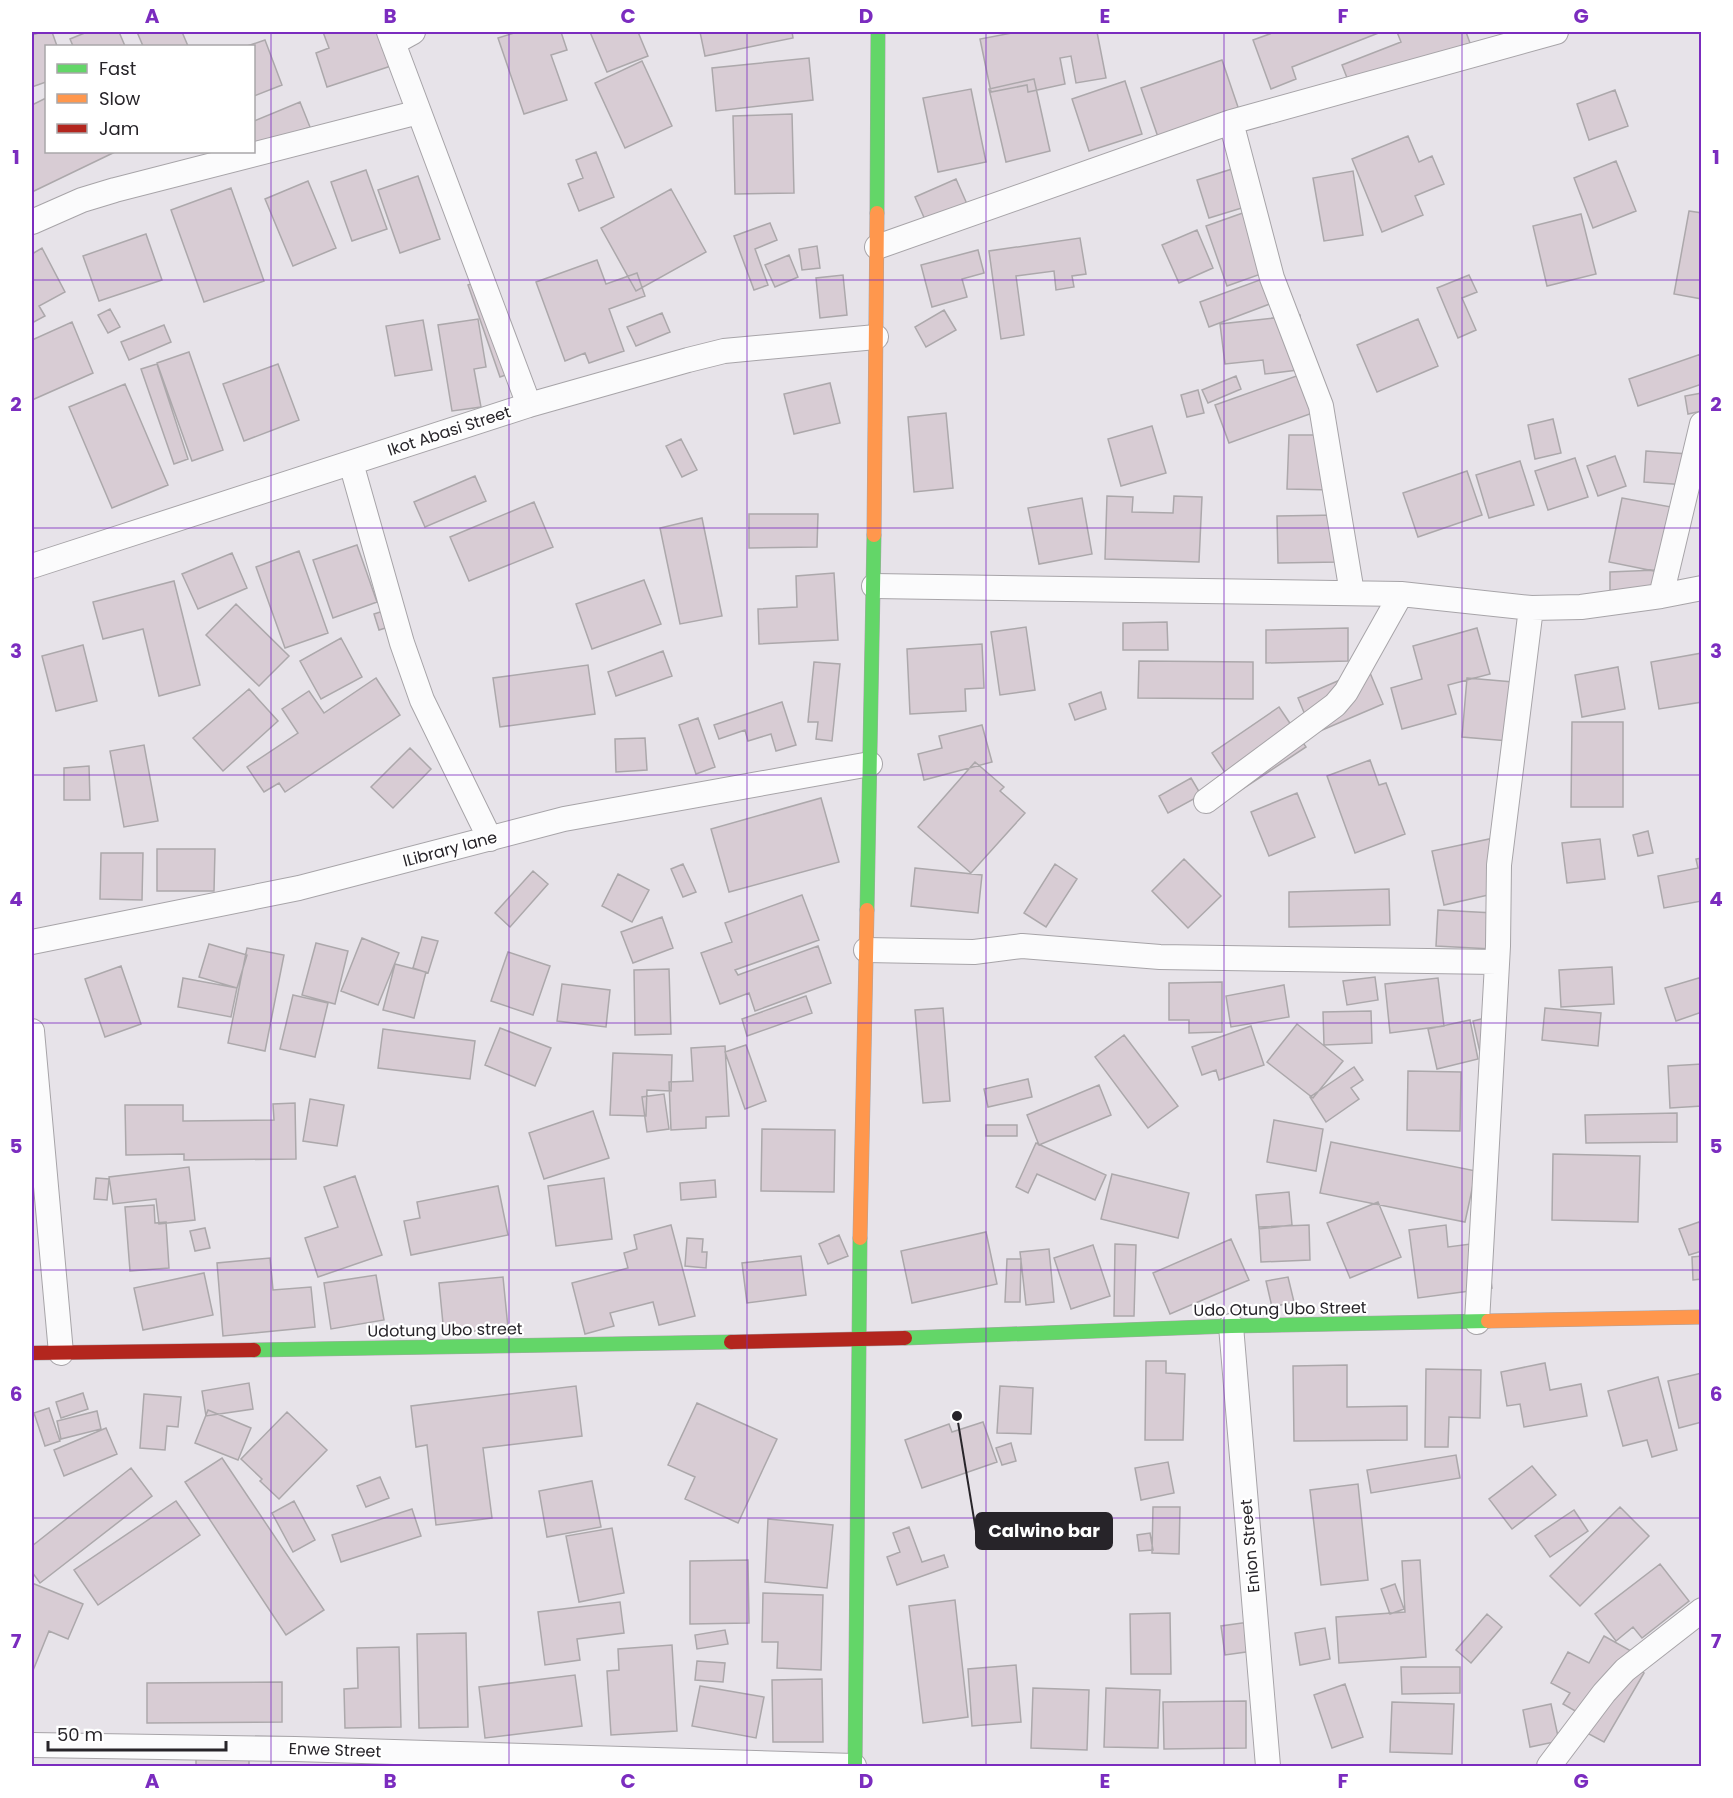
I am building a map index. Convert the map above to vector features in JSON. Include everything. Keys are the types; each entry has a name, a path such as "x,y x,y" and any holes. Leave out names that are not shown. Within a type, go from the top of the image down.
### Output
{"street":[{"path":"854,1767 859,1340 874,586 878,32"},
{"path":"877,247 1231,122 1556,32"},
{"path":"398,35 419,112 529,405"},
{"path":"32,222 82,200 115,190 419,112"},
{"path":"1231,122 1272,278 1321,406 1352,593"},
{"name":"Ikot Abasi Street","path":"32,566 529,405 724,351 876,337"},
{"path":"1661,596 1701,424"},
{"path":"351,463 402,643 422,700 490,838"},
{"path":"874,586 1401,594 1532,608 1581,607 1701,588"},
{"path":"1206,801 1335,705 1346,693 1401,594"},
{"path":"1477,1322 1497,962 1499,865 1532,608"},
{"name":"lLibrary lane","path":"32,942 299,888 564,819 870,764"},
{"path":"866,950 974,952 1022,946 1160,957 1497,962"},
{"path":"32,1031 61,1353"},
{"name":"Udo Otung Ubo Street","path":"859,1340 1231,1326 1701,1317"},
{"name":"Enion Street","path":"1231,1326 1268,1767"},
{"name":"Udotung Ubo street","path":"32,1353 859,1340"},
{"path":"1549,1767 1604,1693 1625,1670 1701,1610"},
{"name":"Enwe Street","path":"32,1745 307,1749 854,1767"}],"building":[{"path":"52,32 57,45 45,45 45,82 32,87 32,35"},
{"path":"87,32 119,32 125,45 73,45 70,39"},
{"path":"137,32 182,32 188,45 143,45"},
{"path":"323,32 379,32 391,66 327,87 316,53 329,48"},
{"path":"517,32 561,32 567,50 551,55 567,100 524,114 498,38"},
{"path":"590,32 638,32 648,56 607,72"},
{"path":"700,32 792,32 793,38 705,56"},
{"path":"1017,32 1097,32 1106,78 1076,83 1071,56 1060,58 1065,84 1028,92 1027,85 991,92 980,39"},
{"path":"1275,32 1381,32 1292,67 1296,79 1271,89 1253,40"},
{"path":"1397,32 1466,32 1470,43 1351,88 1342,65 1401,42"},
{"path":"265,40 282,85 255,96 255,45 250,45"},
{"path":"809,58 813,100 716,111 712,68"},
{"path":"1222,60 1239,110 1158,137 1141,88"},
{"path":"642,61 672,126 625,148 595,83"},
{"path":"1034,79 1050,151 1006,162 989,89"},
{"path":"1125,81 1142,134 1089,151 1072,99"},
{"path":"971,89 986,162 938,172 923,98"},
{"path":"1615,90 1628,126 1589,140 1577,104"},
{"path":"45,98 45,153 113,153 32,192 32,105"},
{"path":"300,102 310,127 255,149 255,121"},
{"path":"792,114 794,193 735,194 733,116"},
{"path":"1408,136 1419,162 1432,156 1444,184 1415,196 1423,215 1382,232 1352,159"},
{"path":"596,152 614,197 579,211 568,184 583,178 576,160"},
{"path":"1616,161 1636,211 1593,228 1574,178"},
{"path":"1232,169 1245,207 1209,218 1197,180"},
{"path":"366,170 387,229 352,241 331,182"},
{"path":"1353,171 1363,235 1324,241 1313,178"},
{"path":"418,176 440,239 400,253 378,190"},
{"path":"956,179 967,204 926,222 915,197"},
{"path":"308,181 336,248 293,266 265,199"},
{"path":"231,188 264,281 204,302 171,210"},
{"path":"671,189 706,252 636,291 601,228"},
{"path":"1254,209 1275,269 1227,286 1206,226"},
{"path":"1689,211 1702,213 1702,299 1674,294"},
{"path":"1581,214 1596,274 1547,286 1533,226"},
{"path":"770,223 777,240 755,249 768,285 754,290 734,236"},
{"path":"1197,230 1213,268 1179,283 1162,245"},
{"path":"146,234 162,280 99,301 83,256"},
{"path":"1080,238 1086,274 1072,276 1074,287 1056,290 1054,271 1016,276 1024,335 1001,339 989,251"},
{"path":"817,246 820,268 802,270 799,249"},
{"path":"42,248 65,292 39,306 45,316 32,323 32,254"},
{"path":"978,250 984,273 962,279 967,297 932,307 921,265"},
{"path":"789,255 798,277 775,287 765,265"},
{"path":"597,260 606,284 637,273 645,296 609,309 624,351 589,363 585,353 565,361 536,282"},
{"path":"1279,273 1288,297 1209,327 1200,302"},
{"path":"843,275 847,315 820,318 816,278"},
{"path":"1469,275 1477,292 1462,298 1476,330 1458,338 1437,288"},
{"path":"488,278 520,370 500,377 468,285"},
{"path":"110,309 120,327 108,333 98,315"},
{"path":"944,310 956,330 926,347 915,327"},
{"path":"662,313 670,332 636,346 627,327"},
{"path":"1300,315 1306,369 1265,374 1263,360 1225,364 1220,324"},
{"path":"478,319 486,367 474,369 481,407 452,411 438,325"},
{"path":"1418,319 1438,366 1377,392 1357,345"},
{"path":"423,320 432,370 395,376 386,326"},
{"path":"72,322 93,373 32,400 32,340"},
{"path":"164,325 171,342 129,360 121,342"},
{"path":"189,352 223,450 192,461 157,363"},
{"path":"1701,354 1702,384 1638,406 1629,379"},
{"path":"157,364 188,459 174,464 141,369"},
{"path":"278,364 299,420 244,441 223,384"},
{"path":"1319,368 1332,406 1229,443 1215,405"},
{"path":"1236,376 1241,389 1208,403 1202,390"},
{"path":"830,383 840,423 794,434 784,394"},
{"path":"125,384 168,485 112,508 69,407"},
{"path":"1198,390 1204,413 1187,417 1181,395"},
{"path":"1702,393 1702,411 1688,414 1685,396"},
{"path":"946,413 953,488 914,492 908,417"},
{"path":"1553,419 1561,453 1535,459 1528,425"},
{"path":"1152,426 1166,473 1121,486 1108,439"},
{"path":"1289,435 1334,435 1333,490 1287,489"},
{"path":"681,439 697,470 682,477 666,446"},
{"path":"1646,451 1689,454 1687,485 1644,482"},
{"path":"1615,456 1626,486 1598,496 1587,466"},
{"path":"1575,458 1588,497 1548,510 1535,471"},
{"path":"1520,461 1534,505 1489,518 1476,475"},
{"path":"1467,471 1482,515 1418,537 1403,493"},
{"path":"475,476 486,501 425,527 414,502"},
{"path":"1107,496 1133,497 1132,512 1173,513 1174,496 1202,497 1199,562 1105,559"},
{"path":"1082,498 1092,554 1039,564 1028,508"},
{"path":"1622,498 1682,509 1669,574 1609,562"},
{"path":"534,502 553,547 469,581 450,537"},
{"path":"749,514 818,514 817,547 749,548"},
{"path":"1338,515 1339,562 1278,563 1277,516"},
{"path":"702,518 722,616 680,624 660,528"},
{"path":"357,545 377,602 333,618 313,560"},
{"path":"299,551 328,633 285,648 256,567"},
{"path":"232,553 247,588 198,609 182,574"},
{"path":"1656,570 1657,589 1610,591 1610,572"},
{"path":"834,573 838,640 759,644 758,609 797,607 796,576"},
{"path":"644,580 661,624 592,649 576,604"},
{"path":"174,581 200,685 159,696 143,629 103,639 93,602"},
{"path":"236,604 289,656 259,686 206,635"},
{"path":"399,606 405,622 379,630 374,614"},
{"path":"1167,622 1168,650 1123,650 1123,623"},
{"path":"1026,627 1035,690 1000,695 991,632"},
{"path":"1348,628 1348,661 1266,663 1266,630"},
{"path":"1477,628 1490,674 1448,685 1456,714 1402,729 1391,688 1422,679 1413,646"},
{"path":"341,638 362,677 321,699 300,661"},
{"path":"982,644 984,688 965,689 966,711 910,714 907,649"},
{"path":"83,645 97,701 56,711 42,656"},
{"path":"663,651 672,676 616,696 608,672"},
{"path":"1702,653 1702,702 1659,709 1651,662"},
{"path":"1139,661 1253,662 1253,699 1138,698"},
{"path":"814,662 840,664 832,741 816,739 818,722 808,722"},
{"path":"588,665 595,714 500,727 493,678"},
{"path":"1618,667 1625,709 1582,717 1575,675"},
{"path":"1368,668 1383,704 1313,734 1298,698"},
{"path":"376,678 400,715 285,792 279,783 264,792 247,767 298,733 282,709 309,691 324,713"},
{"path":"1467,678 1525,683 1521,742 1462,737"},
{"path":"249,689 278,721 223,771 193,738"},
{"path":"1101,692 1106,709 1075,720 1069,704"},
{"path":"782,702 796,745 776,751 771,734 748,741 745,730 719,739 714,725"},
{"path":"1279,707 1306,747 1238,792 1212,753"},
{"path":"698,718 715,767 696,774 679,725"},
{"path":"1572,722 1623,722 1623,807 1571,807"},
{"path":"982,725 992,762 924,780 918,754 942,748 939,736"},
{"path":"645,738 647,770 616,772 615,739"},
{"path":"144,745 158,821 124,827 110,751"},
{"path":"410,748 431,769 393,808 371,787"},
{"path":"1370,760 1379,785 1386,783 1405,834 1355,853 1327,776"},
{"path":"975,762 1004,787 1000,791 1025,813 971,873 918,827"},
{"path":"89,766 90,800 64,800 64,768"},
{"path":"1191,778 1201,795 1168,813 1159,796"},
{"path":"1297,793 1315,837 1269,856 1251,812"},
{"path":"821,798 839,862 729,892 711,829"},
{"path":"1648,831 1653,853 1638,856 1633,835"},
{"path":"1494,838 1506,891 1444,905 1432,851"},
{"path":"1600,839 1605,879 1567,883 1562,843"},
{"path":"157,849 215,849 214,891 157,891"},
{"path":"101,853 143,853 142,900 100,899"},
{"path":"1702,858 1702,901 1664,908 1658,876 1698,868 1696,859"},
{"path":"1184,859 1221,896 1188,928 1152,891"},
{"path":"683,864 696,892 683,897 671,869"},
{"path":"1055,864 1077,879 1046,927 1024,913"},
{"path":"915,868 982,875 978,913 911,906"},
{"path":"533,871 548,884 510,927 495,913"},
{"path":"618,874 649,890 632,922 602,906"},
{"path":"1389,889 1390,925 1289,927 1289,892"},
{"path":"802,895 819,940 735,970 738,975 818,946 831,983 755,1011 749,993 720,1004 701,953 732,942 725,923"},
{"path":"1438,910 1494,913 1492,949 1436,946"},
{"path":"662,917 673,948 633,963 621,932"},
{"path":"422,937 438,941 428,973 413,968"},
{"path":"362,938 399,953 378,1005 341,991"},
{"path":"316,943 348,951 335,1004 302,995"},
{"path":"209,944 247,955 237,988 199,977"},
{"path":"247,948 284,955 265,1051 228,1043"},
{"path":"508,952 550,966 533,1015 491,1001"},
{"path":"395,964 426,972 414,1018 383,1010"},
{"path":"121,966 141,1024 105,1037 85,979"},
{"path":"1612,967 1614,1004 1561,1007 1559,970"},
{"path":"669,969 671,1034 635,1035 634,970"},
{"path":"1375,977 1378,1000 1347,1005 1343,981"},
{"path":"1702,977 1702,1012 1676,1021 1665,988"},
{"path":"183,978 237,988 231,1017 178,1007"},
{"path":"1438,978 1444,1026 1390,1033 1385,984"},
{"path":"1222,982 1222,1032 1189,1033 1189,1020 1169,1020 1169,983"},
{"path":"562,984 610,990 606,1027 557,1021"},
{"path":"1284,985 1289,1017 1231,1027 1226,996"},
{"path":"293,995 328,1003 315,1057 280,1049"},
{"path":"806,996 812,1013 747,1036 742,1019"},
{"path":"943,1008 950,1101 923,1103 915,1010"},
{"path":"1545,1008 1601,1013 1598,1046 1542,1040"},
{"path":"1371,1011 1372,1043 1324,1045 1323,1012"},
{"path":"1485,1018 1481,1057 1473,1021"},
{"path":"1470,1020 1478,1059 1437,1069 1428,1029"},
{"path":"1297,1024 1343,1061 1313,1098 1267,1062"},
{"path":"1251,1026 1264,1065 1219,1080 1216,1070 1202,1075 1192,1047"},
{"path":"500,1028 551,1048 535,1086 485,1065"},
{"path":"383,1029 475,1041 470,1079 378,1068"},
{"path":"1124,1035 1178,1106 1148,1128 1095,1057"},
{"path":"746,1045 766,1101 745,1109 725,1052"},
{"path":"725,1046 729,1116 706,1117 706,1128 671,1130 669,1082 693,1081 691,1048"},
{"path":"613,1053 672,1055 671,1091 647,1090 646,1116 610,1115"},
{"path":"1702,1064 1702,1106 1670,1108 1668,1066"},
{"path":"1354,1067 1363,1080 1351,1088 1359,1099 1326,1122 1310,1097"},
{"path":"1408,1071 1461,1072 1460,1131 1407,1130"},
{"path":"1028,1079 1032,1097 988,1107 984,1089"},
{"path":"1099,1085 1111,1115 1039,1145 1027,1115"},
{"path":"664,1094 669,1129 647,1132 642,1097"},
{"path":"310,1099 344,1105 337,1146 303,1141"},
{"path":"295,1103 296,1159 184,1160 184,1154 126,1155 125,1105 183,1105 183,1121 274,1120 273,1104"},
{"path":"593,1111 609,1158 544,1179 529,1133"},
{"path":"1677,1113 1677,1142 1586,1143 1585,1115"},
{"path":"1274,1120 1323,1129 1316,1171 1267,1162"},
{"path":"986,1125 1017,1125 1017,1136 986,1136"},
{"path":"762,1129 835,1130 834,1192 761,1191"},
{"path":"1331,1142 1476,1171 1465,1222 1320,1193"},
{"path":"1036,1143 1106,1175 1095,1200 1037,1174 1028,1193 1016,1187"},
{"path":"1553,1154 1640,1156 1638,1222 1552,1220"},
{"path":"189,1167 195,1220 159,1224 156,1199 113,1204 109,1177"},
{"path":"1112,1174 1189,1193 1178,1238 1101,1219"},
{"path":"355,1176 382,1255 318,1277 305,1238 338,1227 324,1187"},
{"path":"96,1178 109,1179 107,1200 94,1199"},
{"path":"604,1178 612,1239 556,1246 548,1186"},
{"path":"715,1180 716,1197 681,1200 680,1183"},
{"path":"498,1186 508,1235 411,1255 404,1221 420,1218 417,1202"},
{"path":"1289,1192 1292,1225 1259,1229 1256,1195"},
{"path":"1378,1202 1401,1257 1350,1278 1327,1223"},
{"path":"154,1205 155,1223 166,1222 169,1268 130,1271 125,1207"},
{"path":"1699,1222 1702,1229 1702,1251 1689,1255 1679,1229"},
{"path":"671,1225 695,1316 659,1325 653,1302 610,1313 614,1326 585,1334 572,1283 628,1268 624,1253 637,1249 634,1235"},
{"path":"1309,1225 1310,1260 1261,1262 1259,1227"},
{"path":"1446,1225 1448,1247 1486,1242 1492,1288 1418,1298 1409,1230"},
{"path":"205,1228 210,1248 195,1251 190,1231"},
{"path":"986,1232 997,1284 912,1303 901,1251"},
{"path":"839,1235 848,1256 828,1264 819,1244"},
{"path":"687,1238 703,1239 702,1252 707,1252 706,1268 685,1266"},
{"path":"1231,1239 1249,1280 1170,1314 1153,1273"},
{"path":"1115,1244 1136,1245 1134,1316 1114,1316"},
{"path":"1093,1245 1110,1296 1071,1309 1054,1258"},
{"path":"1049,1249 1054,1302 1026,1305 1020,1252"},
{"path":"801,1256 806,1295 747,1303 742,1263"},
{"path":"1702,1256 1702,1279 1693,1280 1692,1257"},
{"path":"270,1258 273,1290 311,1287 315,1327 223,1336 217,1263"},
{"path":"1007,1259 1021,1259 1020,1302 1005,1302"},
{"path":"204,1273 213,1315 143,1330 134,1288"},
{"path":"376,1275 384,1320 331,1329 324,1283"},
{"path":"503,1277 508,1328 444,1334 439,1283"},
{"path":"1288,1277 1294,1302 1272,1307 1266,1281"},
{"path":"1146,1361 1166,1361 1166,1373 1185,1374 1183,1440 1145,1440"},
{"path":"1545,1363 1550,1390 1581,1384 1587,1416 1524,1427 1520,1404 1507,1406 1501,1372"},
{"path":"1347,1365 1347,1407 1407,1406 1407,1440 1294,1441 1293,1366"},
{"path":"1426,1369 1481,1370 1480,1418 1449,1417 1448,1447 1425,1447"},
{"path":"1702,1373 1702,1422 1679,1428 1668,1381"},
{"path":"1658,1377 1677,1450 1652,1457 1647,1440 1623,1446 1608,1391"},
{"path":"249,1383 253,1409 206,1416 202,1391"},
{"path":"576,1386 582,1436 483,1448 492,1518 436,1525 427,1445 416,1447 411,1406"},
{"path":"1000,1386 1033,1388 1031,1434 997,1433"},
{"path":"83,1393 88,1409 61,1418 56,1402"},
{"path":"144,1394 181,1397 178,1427 167,1426 165,1450 140,1448"},
{"path":"697,1403 777,1439 738,1523 685,1499 695,1477 668,1465"},
{"path":"49,1408 60,1441 45,1446 34,1413"},
{"path":"208,1410 251,1428 238,1460 195,1443"},
{"path":"97,1411 101,1429 61,1439 57,1421"},
{"path":"287,1412 327,1450 279,1499 241,1459"},
{"path":"983,1422 997,1462 922,1488 905,1440 949,1424 952,1432"},
{"path":"106,1428 117,1454 64,1476 54,1450"},
{"path":"1011,1443 1016,1461 1002,1465 996,1448"},
{"path":"1456,1455 1460,1478 1371,1493 1367,1470"},
{"path":"222,1458 324,1610 286,1635 185,1482"},
{"path":"1168,1462 1174,1493 1141,1500 1135,1468"},
{"path":"1532,1466 1556,1495 1512,1529 1489,1499"},
{"path":"131,1468 152,1496 40,1583 32,1572 32,1546"},
{"path":"380,1477 389,1498 366,1507 357,1486"},
{"path":"592,1481 601,1527 547,1537 539,1491"},
{"path":"1358,1484 1368,1580 1321,1585 1310,1490"},
{"path":"176,1501 200,1535 98,1605 74,1570"},
{"path":"294,1501 315,1540 293,1552 272,1513"},
{"path":"1153,1507 1180,1507 1179,1554 1152,1553"},
{"path":"1620,1507 1649,1536 1580,1606 1550,1576"},
{"path":"412,1509 421,1536 341,1562 332,1535"},
{"path":"1574,1510 1588,1531 1550,1557 1535,1536"},
{"path":"768,1519 833,1525 827,1588 765,1582"},
{"path":"909,1527 922,1562 944,1555 948,1567 897,1585 887,1557 900,1552 893,1533"},
{"path":"612,1528 624,1593 579,1602 566,1536"},
{"path":"1150,1533 1153,1550 1139,1551 1137,1535"},
{"path":"748,1560 749,1623 690,1624 690,1561"},
{"path":"1420,1560 1426,1657 1339,1663 1336,1617 1405,1612 1402,1561"},
{"path":"1660,1564 1689,1601 1642,1638 1633,1627 1616,1641 1595,1614"},
{"path":"32,1583 83,1604 68,1639 49,1631 32,1673"},
{"path":"1395,1584 1404,1609 1390,1614 1381,1589"},
{"path":"763,1593 823,1595 821,1670 777,1668 778,1642 762,1642"},
{"path":"955,1600 968,1717 923,1723 909,1606"},
{"path":"620,1602 624,1633 577,1639 580,1660 545,1665 538,1612"},
{"path":"1170,1613 1171,1674 1131,1674 1130,1614"},
{"path":"1487,1614 1502,1627 1471,1663 1456,1650"},
{"path":"1249,1622 1253,1651 1225,1655 1221,1626"},
{"path":"1325,1628 1330,1659 1300,1665 1295,1633"},
{"path":"725,1630 728,1644 697,1649 695,1635"},
{"path":"466,1633 468,1727 419,1728 417,1634"},
{"path":"1604,1636 1631,1651 1625,1662 1644,1673 1604,1742 1587,1733 1593,1721 1563,1704 1570,1693 1551,1683 1568,1652 1589,1663"},
{"path":"672,1645 677,1731 611,1735 607,1671 619,1670 618,1649"},
{"path":"399,1647 401,1727 345,1728 344,1689 358,1688 357,1648"},
{"path":"697,1661 725,1663 723,1682 695,1680"},
{"path":"1016,1665 1021,1722 972,1726 968,1669"},
{"path":"1401,1667 1460,1667 1460,1693 1402,1694"},
{"path":"575,1675 582,1726 485,1738 479,1687"},
{"path":"822,1679 823,1742 773,1742 772,1680"},
{"path":"282,1682 282,1722 147,1723 147,1683"},
{"path":"1345,1684 1363,1737 1332,1748 1314,1695"},
{"path":"700,1686 764,1697 756,1738 692,1726"},
{"path":"1033,1688 1089,1690 1087,1750 1031,1748"},
{"path":"1106,1688 1160,1690 1158,1748 1104,1747"},
{"path":"1246,1701 1246,1748 1164,1749 1163,1702"},
{"path":"1392,1702 1454,1704 1452,1754 1390,1752"},
{"path":"1551,1704 1559,1741 1530,1747 1523,1710"},
{"path":"249,1751 249,1766 196,1766 196,1752"}],"traffic: fast":[{"path":"877,213 878,32"},
{"path":"867,910 874,535"},
{"path":"855,1766 860,1238"},
{"path":"905,1338 1231,1326 1488,1321"},
{"path":"254,1350 731,1342"}],"traffic: slow":[{"path":"874,535 877,213"},
{"path":"860,1238 867,910"},
{"path":"1488,1321 1702,1317"}],"traffic: jam":[{"path":"731,1342 905,1338"},
{"path":"32,1353 254,1350"}],"place":[{"name":"Calwino bar","path":"957,1416"}]}
